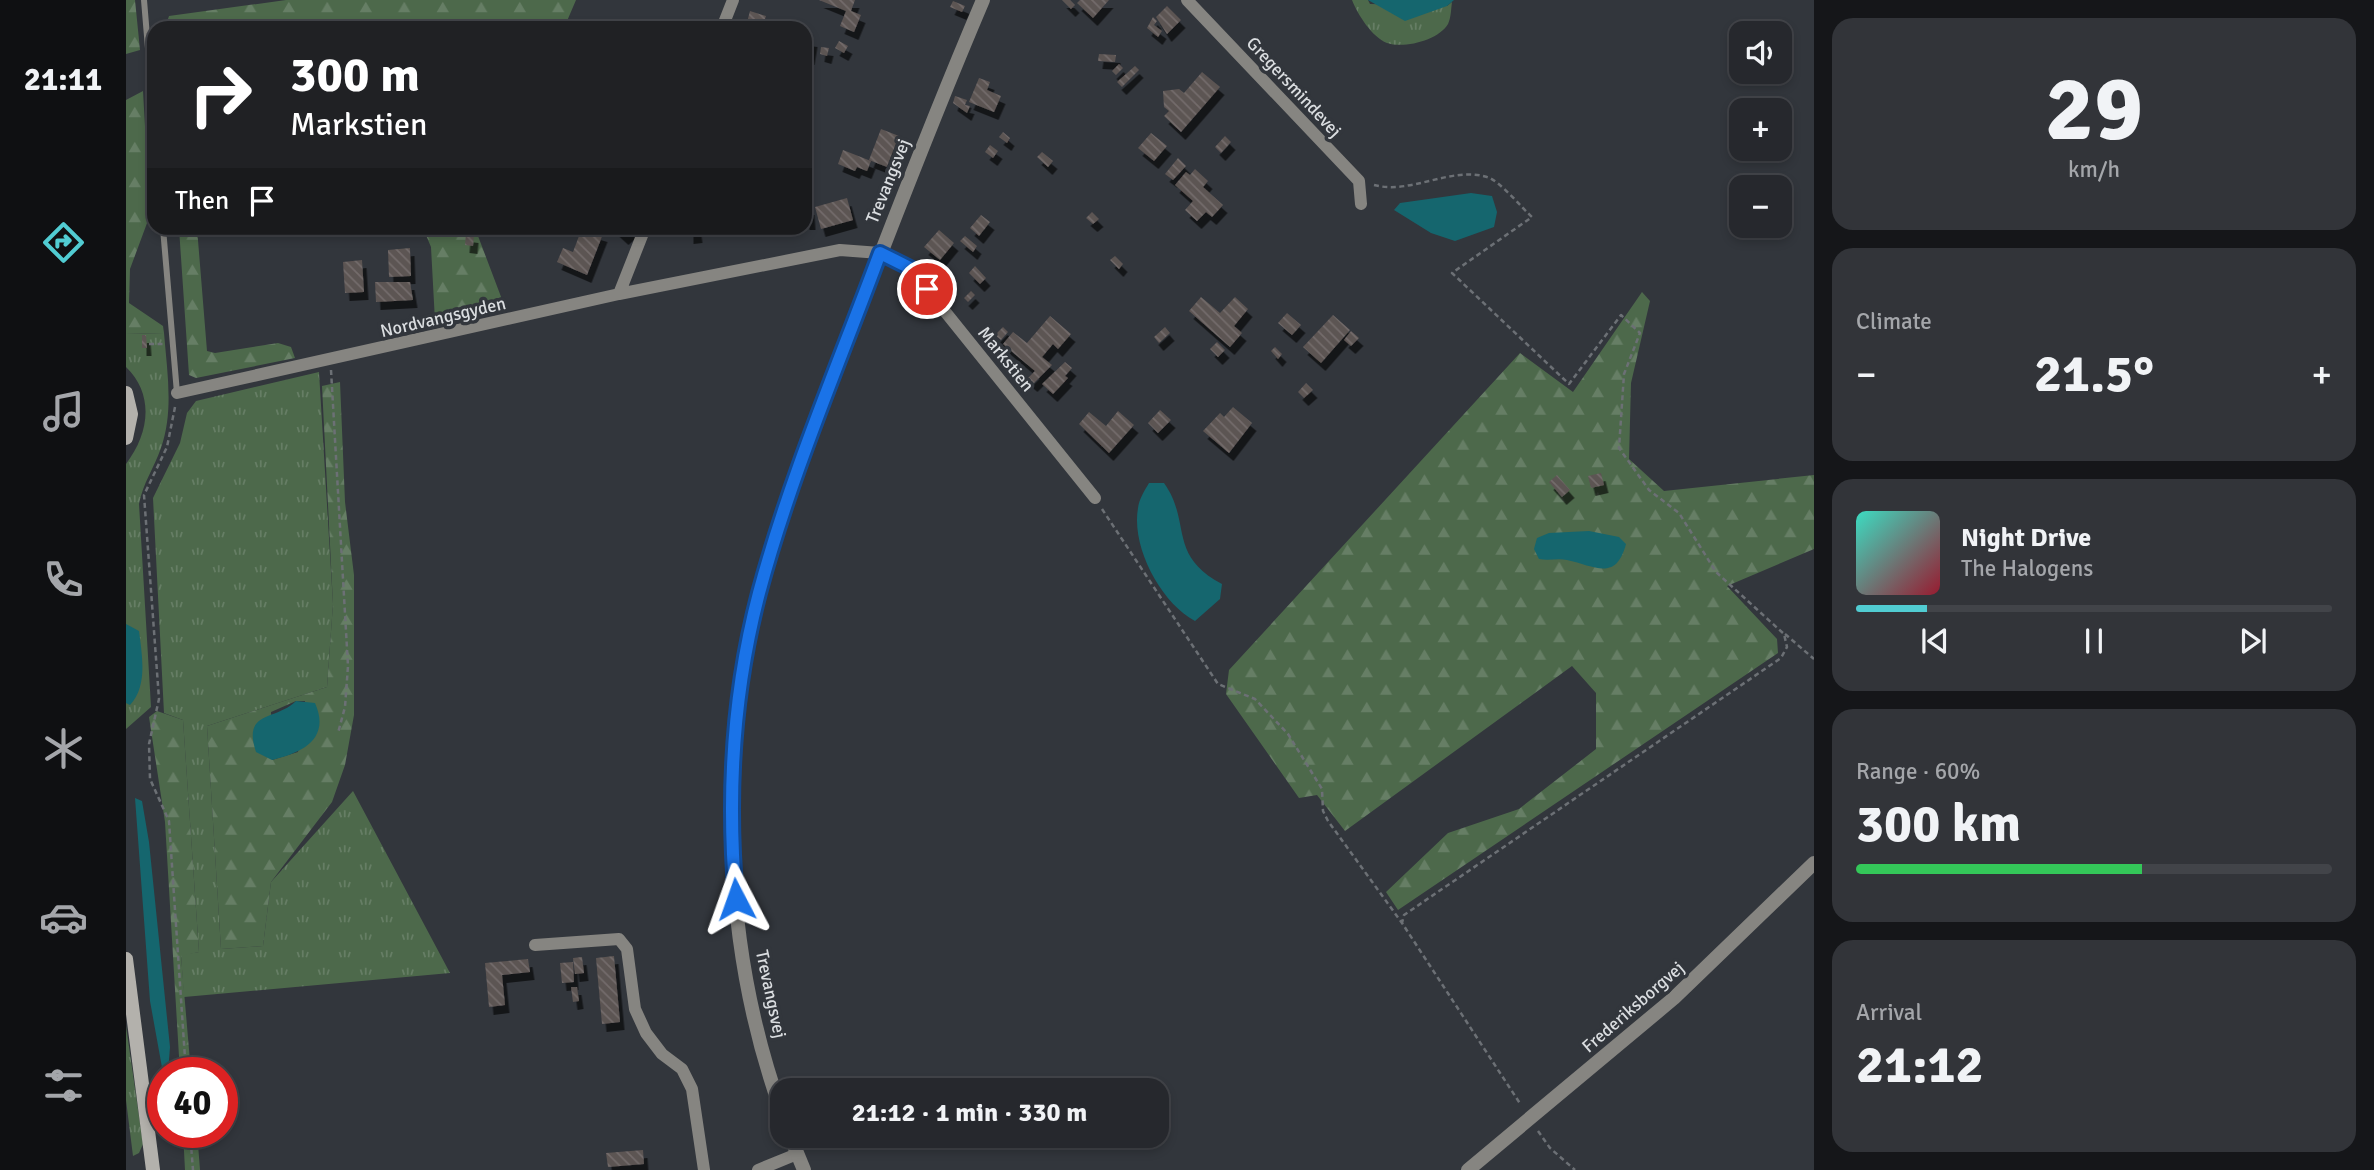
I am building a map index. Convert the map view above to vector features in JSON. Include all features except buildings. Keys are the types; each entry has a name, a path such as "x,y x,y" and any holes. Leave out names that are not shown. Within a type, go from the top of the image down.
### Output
{"main road":[{"path":"126,393 131,414 126,438"},
{"path":"126,959 153,1170"}],"street":[{"path":"725,21 733,0"},
{"name":"Trevangsvej","path":"772,1078 740,949 732,809 736,719 758,596 776,533 880,253 983,0"},
{"name":"Gregersmindevej","path":"1187,0 1359,181"},
{"path":"1359,181 1361,204"},
{"path":"619,294 642,235"},
{"name":"Nordvangsgyden","path":"177,393 619,294 839,250 880,253"},
{"name":"Markstien","path":"880,253 910,268 1095,498"},
{"name":"Frederiksborgvej","path":"1468,1170 1674,998 1814,863"},
{"path":"536,945 619,939 627,949 635,1009 646,1033 662,1054 682,1069 692,1088 704,1170"},
{"path":"795,1148 804,1170"},
{"path":"758,1170 797,1154"}],"lane":[{"path":"144,0 147,36"},
{"path":"164,235 177,393"}],"path":[{"path":"1359,181 1392,190 1464,175 1489,177 1532,217 1452,273 1569,384 1621,315 1640,333 1624,374 1619,449 1649,490 1679,513 1716,572 1814,659"},
{"path":"330,360 338,450 348,666 345,707 338,733"},
{"path":"177,393 167,447 144,495 159,699 149,744 150,779 169,821 185,1057"},
{"path":"1095,498 1217,684 1255,699 1289,734 1322,789 1323,811 1328,821 1402,923 1550,1148 1575,1170"},
{"path":"1402,923 1404,915 1781,658 1787,647 1784,634"},
{"path":"191,1148 192,1170"}],"green space":[{"path":"126,0 135,0 140,50 126,54"},
{"path":"286,0 576,0 567,21 167,21 169,16"},
{"path":"1352,0 1368,0 1370,4 1447,6 1452,2 1449,22 1437,35 1420,42 1394,45 1381,40 1371,31"},
{"path":"143,91 147,162 147,223 130,269 129,303 163,326 164,333 126,334 126,100"},
{"path":"179,235 198,235 207,351 215,353 278,343 291,347 295,358 196,378 189,375"},
{"path":"426,235 478,235 506,310 450,324 435,321 431,247"},
{"path":"1642,292 1650,301 1631,383 1629,459 1664,491 1814,475 1814,549 1727,586 1777,639 1778,653 1398,910 1386,892 1448,833 1519,809 1596,749 1596,693 1572,666 1345,831 1317,795 1299,798 1226,694 1229,670 1520,353 1573,392"},
{"path":"164,333 168,391 165,434 139,504 151,707 126,729 126,464 140,440 146,415 141,390 126,367 126,334"},
{"path":"319,372 333,604 327,687 207,726 221,949 263,946 271,882 353,791 450,973 184,997 181,955 199,952 183,720 164,713 153,498 180,443 187,413 196,401"},
{"path":"340,382 345,502 354,575 354,715 345,765 332,802 271,882 263,946 221,949 207,726 327,687 333,604 322,386","holes":["296,701 305,701 298,752 272,760 271,712"]},
{"path":"157,711 183,720 199,952 181,956 190,1057 179,1057 165,822 149,717"},
{"path":"126,1026 143,1144 139,1153 133,1156 126,1100"},
{"path":"184,1148 198,1148 200,1170 185,1170"}],"water":[{"path":"1368,0 1454,0 1447,6 1405,21"},
{"path":"1471,193 1492,196 1497,212 1494,227 1455,241 1431,233 1394,210 1400,203"},
{"path":"1149,483 1164,483 1177,511 1187,550 1205,573 1222,584 1220,599 1195,621 1183,613 1160,588 1144,556 1139,540 1138,508"},
{"path":"1589,531 1619,537 1626,544 1616,563 1610,567 1595,568 1564,559 1539,559 1534,549 1537,538 1549,533"},
{"path":"126,624 139,631 142,660 142,680 130,705 126,703"},
{"path":"296,701 315,703 319,726 311,742 294,753 272,760 256,752 253,739 257,723"},
{"path":"135,798 142,801 149,842 169,1057 160,1057 150,1001"}],"route":[{"path":"736,899 732,796 736,719 758,596 776,533 880,253 910,268 927,289"}]}
